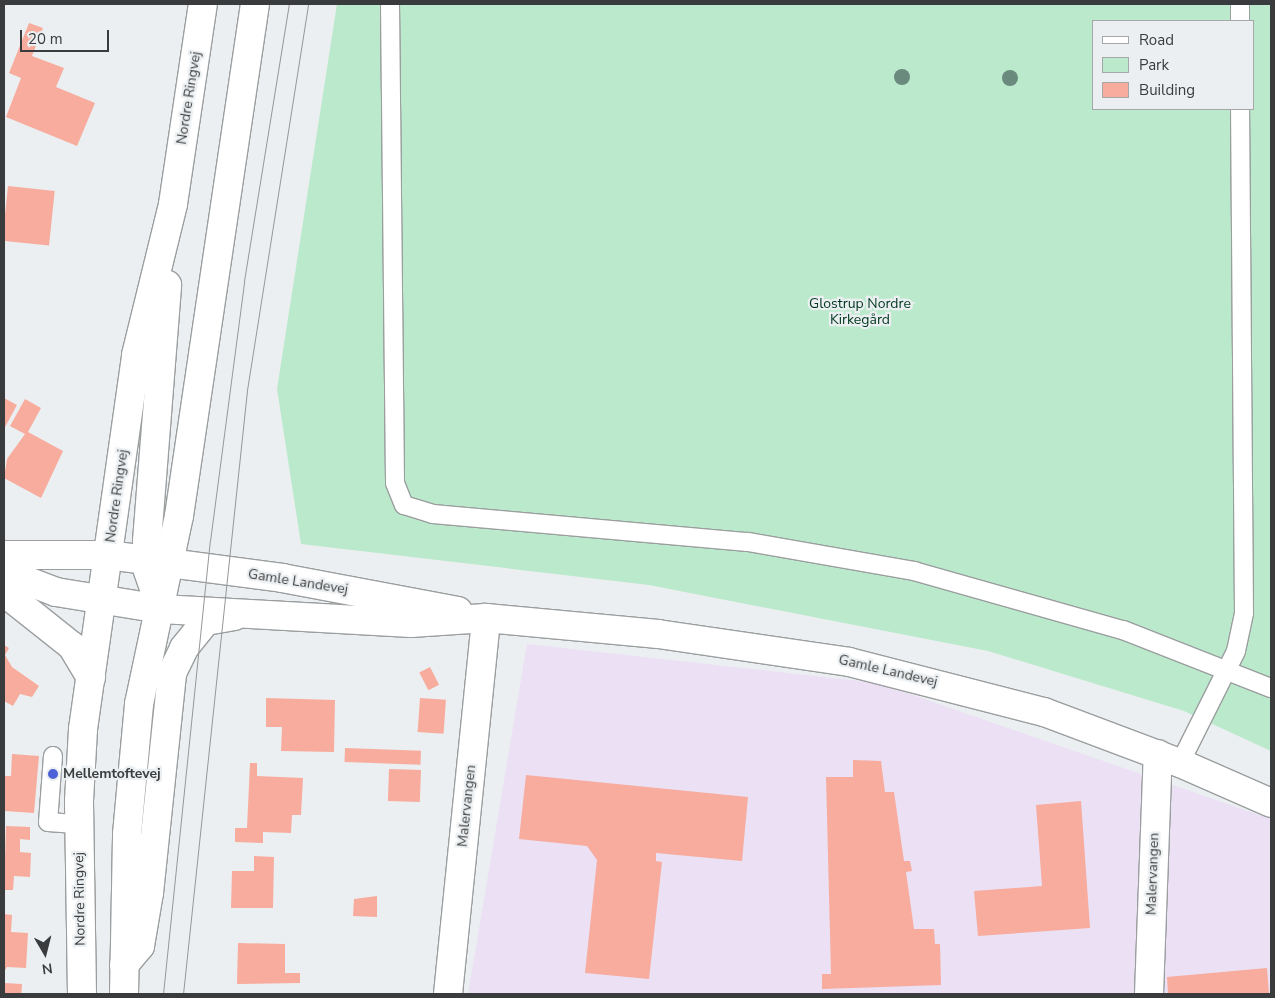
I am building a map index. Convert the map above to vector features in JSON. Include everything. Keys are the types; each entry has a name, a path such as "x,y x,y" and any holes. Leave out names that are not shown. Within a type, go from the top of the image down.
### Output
{"main road":[{"name":"Nordre Ringvej","path":"82,994 79,824 90,678 136,355 173,204 203,4"},
{"path":"159,563 255,4"},
{"path":"124,994 127,834 139,704 161,609 159,563 173,204"},
{"path":"4,555 108,556"},
{"name":"Gamle Landevej","path":"108,556 282,578 486,618 658,634 858,663 984,694 1169,758 1271,803"},
{"path":"4,572 56,592 101,601 161,609"},
{"path":"4,592 72,646 90,678"},
{"name":"Gamle Landevej","path":"161,609 234,616 411,623 486,618"},
{"path":"124,965 140,946 149,894 172,672 184,648 206,621 234,616"},
{"name":"Malervangen","path":"448,994 486,618"},
{"name":"Malervangen","path":"1149,994 1169,758"}],"lane":[{"path":"390,4 395,483 404,505 434,514 748,542 914,571 1045,605 1226,669 1271,688"},
{"path":"1240,4 1240,20"},
{"path":"1169,758 1226,669 1241,634 1244,613 1240,110"},
{"path":"52,756 48,822 79,824"}],"shaded area":[{"path":"527,644 878,683 1271,819 1271,994 468,994"}],"green space":[{"name":"Glostrup Nordre Kirkegård","path":"337,4 1271,4 1271,751 1184,711 988,651 649,585 301,544 277,389"}],"building":[{"path":"29,23 43,28 32,56 64,68 56,87 95,103 77,146 6,117 21,78 9,73"},
{"path":"8,186 55,191 49,246 4,241"},
{"path":"4,398 17,405 4,429"},
{"path":"25,399 41,408 28,432 63,451 41,498 4,478 7,459 25,434 10,426"},
{"path":"4,645 9,648 5,655 12,667 39,686 32,697 20,694 13,706 4,701"},
{"path":"430,667 439,685 428,690 419,672"},
{"path":"266,698 335,700 334,752 281,751 282,727 266,727"},
{"path":"420,698 446,700 444,734 418,732"},
{"path":"345,748 421,751 420,765 345,762"},
{"path":"12,754 39,756 34,813 4,811 4,776 11,776"},
{"path":"853,760 881,761 885,792 894,792 904,861 910,861 912,871 906,872 914,929 934,929 935,944 940,944 941,985 822,989 822,974 831,974 826,777 853,777"},
{"path":"250,763 257,763 257,776 303,778 301,815 292,815 291,833 263,832 263,843 235,842 235,828 247,828"},
{"path":"389,769 421,770 420,802 388,801"},
{"path":"526,775 748,797 742,861 656,853 656,861 662,862 649,979 585,973 597,860 587,846 519,839"},
{"path":"1081,801 1090,928 978,936 974,891 1042,886 1036,805"},
{"path":"6,826 30,827 30,840 20,839 20,852 31,853 30,877 14,876 13,890 4,890"},
{"path":"254,856 274,857 273,908 231,908 232,871 254,871"},
{"path":"377,896 377,917 353,916 354,899"},
{"path":"4,914 12,915 11,932 28,933 26,968 7,967 4,972"},
{"path":"238,943 285,944 285,973 300,973 300,983 237,984"},
{"path":"1267,968 1269,994 1168,994 1167,977"},
{"path":"4,983 22,984 21,994 4,994"}],"tram line":[{"path":"163,994 210,541 244,281 289,4"},
{"path":"183,994 247,390 308,4"}],"place":[{"name":"Mellemtoftevej","path":"53,774"}]}
